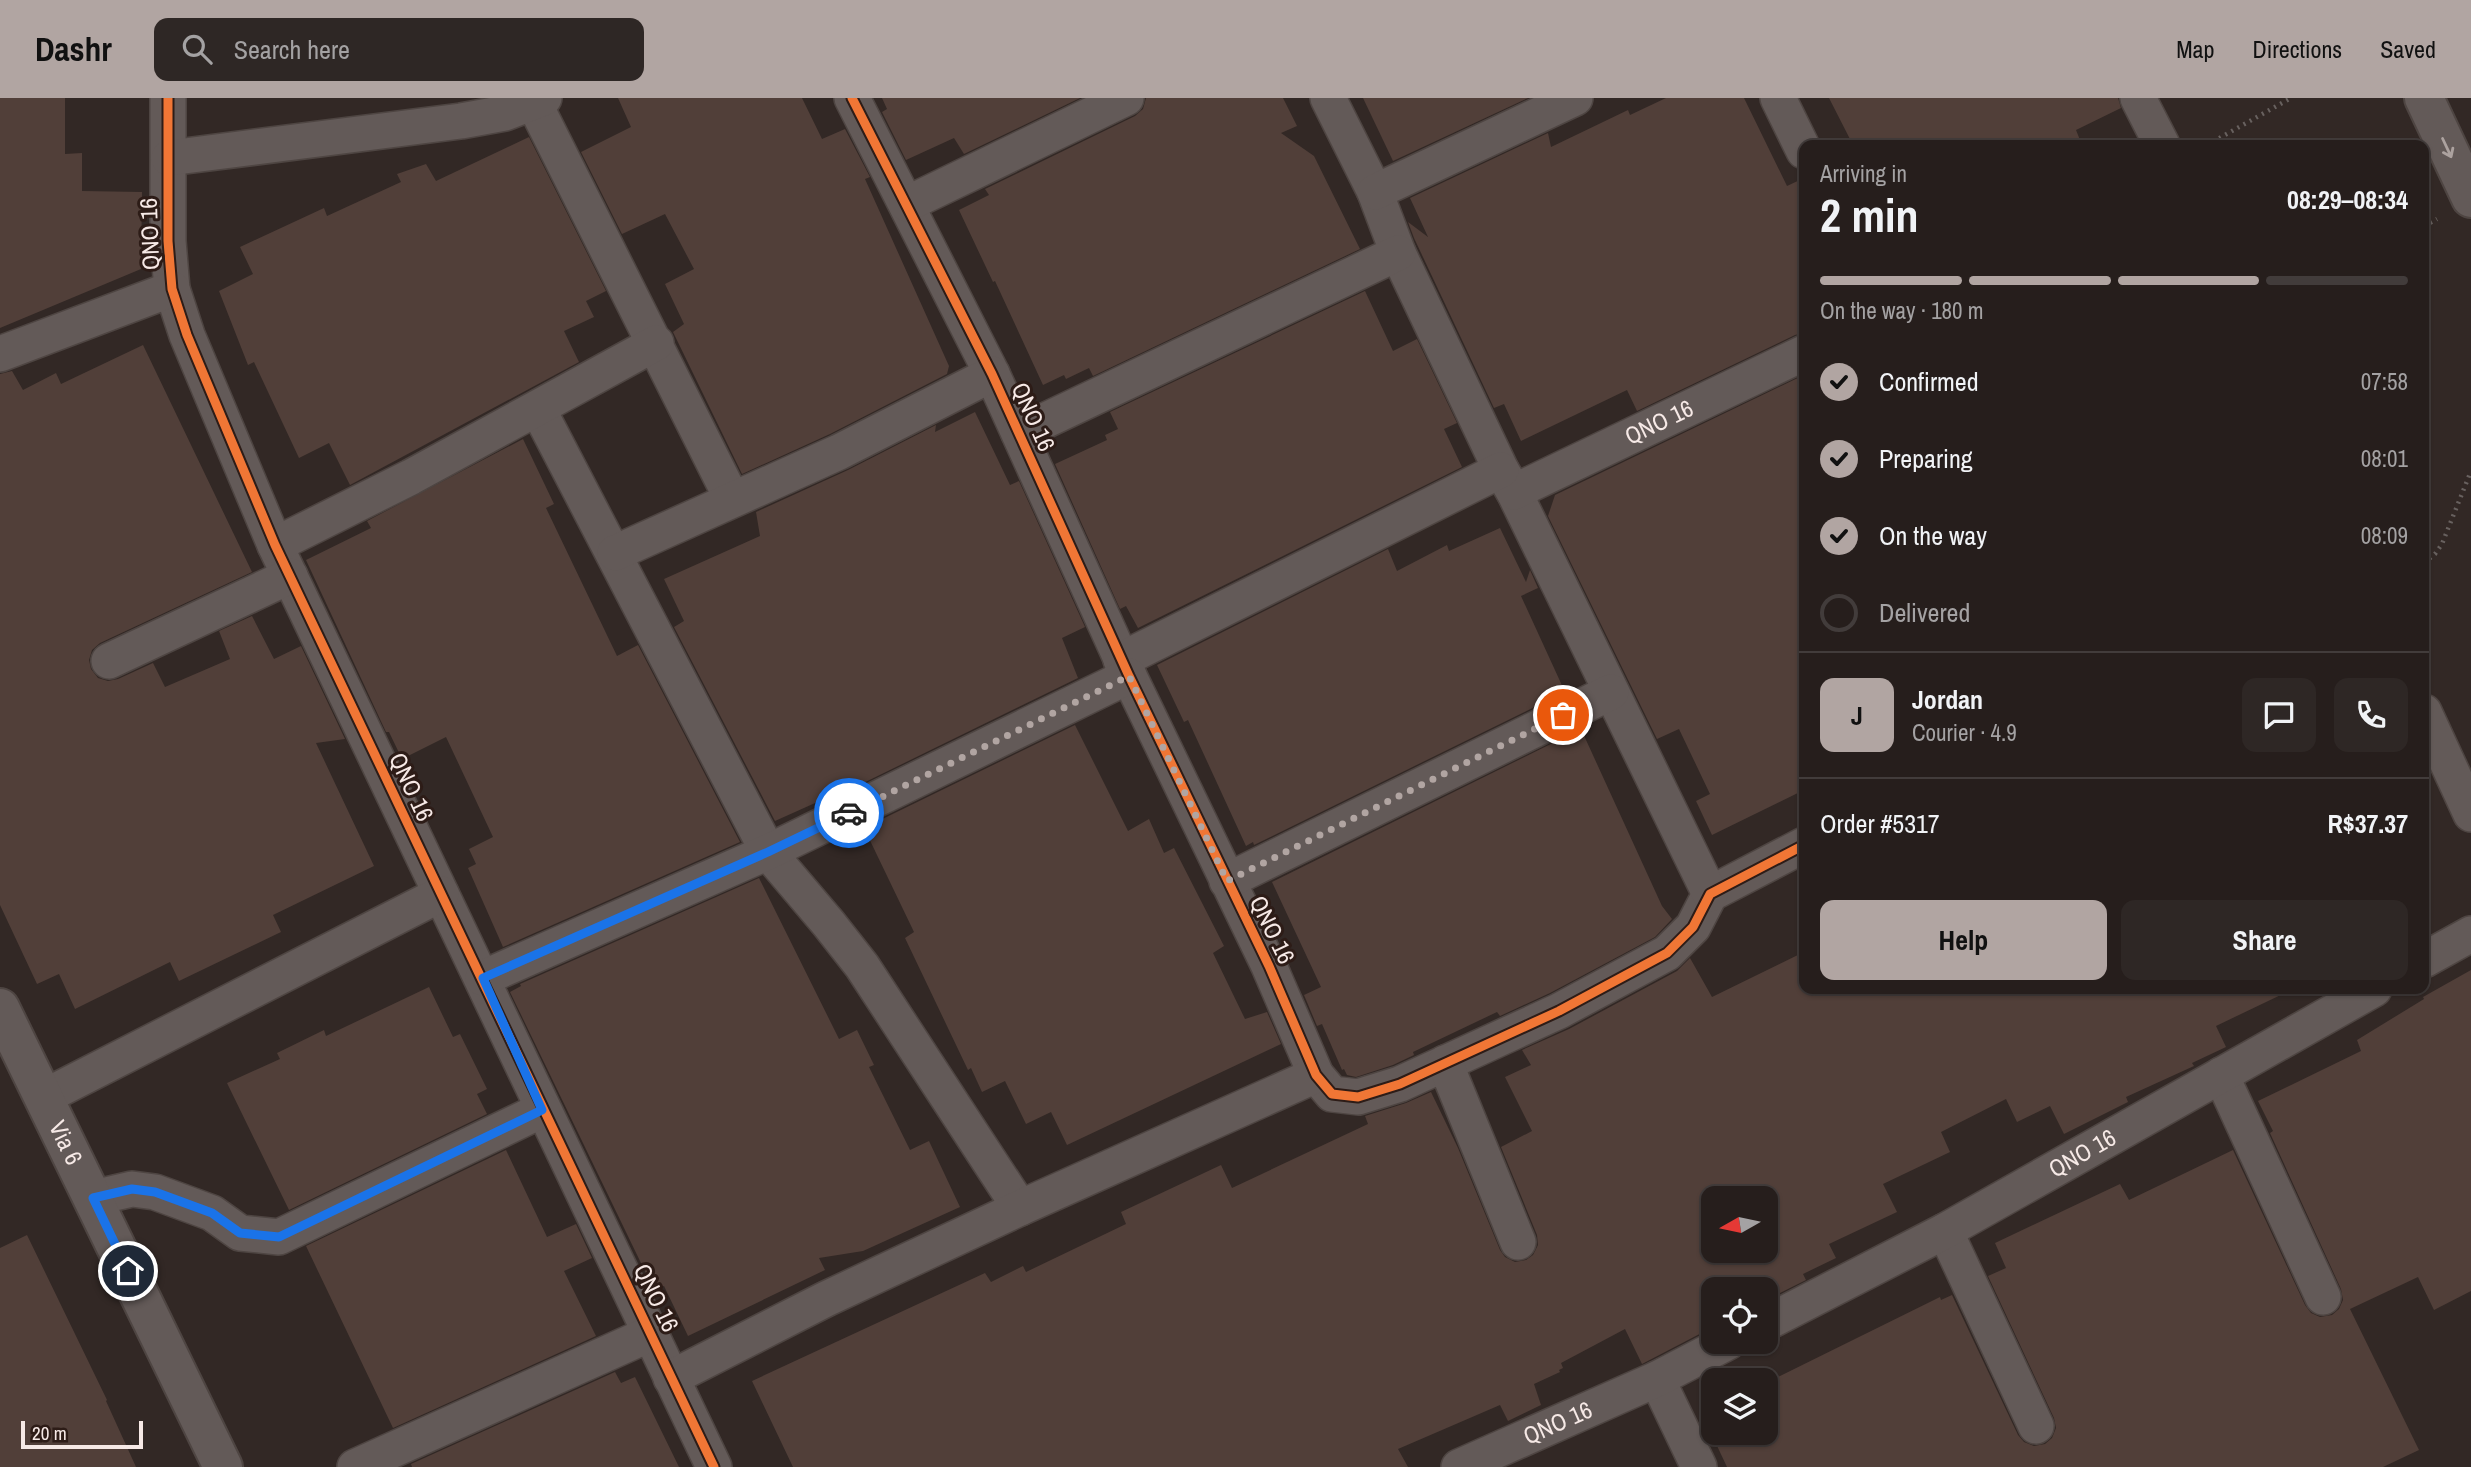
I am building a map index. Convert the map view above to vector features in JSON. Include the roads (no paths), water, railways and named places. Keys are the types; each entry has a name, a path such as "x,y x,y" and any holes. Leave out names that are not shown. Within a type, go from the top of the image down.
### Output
{"street":[{"name":"QNO 16","path":"168,98 168,241 172,289 187,335 275,545 714,1467"},
{"name":"QNO 16","path":"852,98 992,374 1125,668 1269,966 1316,1075 1332,1094 1358,1097 1400,1084 1559,1011 1667,954 1693,927 1710,894"},
{"path":"907,204 1126,98"},
{"path":"1328,98 1375,192 1398,253 1710,894 1799,848"},
{"path":"1375,192 1575,98"},
{"path":"1778,98 1799,141"},
{"path":"2138,98 2159,140"},
{"path":"2424,98 2456,208"},
{"path":"169,158 461,121 522,103 656,343 733,499"},
{"name":"QNO 16","path":"1019,433 1398,253"},
{"name":"QNO 16","path":"0,354 172,289"},
{"path":"275,545 411,477 656,343"},
{"name":"QNO 16","path":"483,978 768,852 1125,668 1508,481 1799,355"},
{"name":"QNO 16","path":"615,553 839,452 992,374"},
{"path":"538,409 768,852 862,966 1020,1208"},
{"path":"109,662 290,576"},
{"name":"QNO 16","path":"1227,881 1611,692"},
{"path":"2429,723 2471,814"},
{"path":"44,1097 441,894"},
{"path":"2429,957 2471,934"},
{"name":"QNO 16","path":"1778,1317 1945,1231 2365,994"},
{"name":"Via 6","path":"3,1023 44,1097 223,1467"},
{"path":"1445,1063 1518,1242"},
{"path":"671,1378 826,1298 1316,1075"},
{"path":"2221,1075 2323,1297"},
{"path":"93,1198 132,1189 155,1192 212,1213 240,1233 279,1237 542,1110"},
{"path":"1945,1231 2036,1426"},
{"name":"QNO 16","path":"355,1467 652,1334"},
{"name":"QNO 16","path":"1460,1467 1657,1379 1705,1354"},
{"path":"1657,1379 1699,1467"}]}
